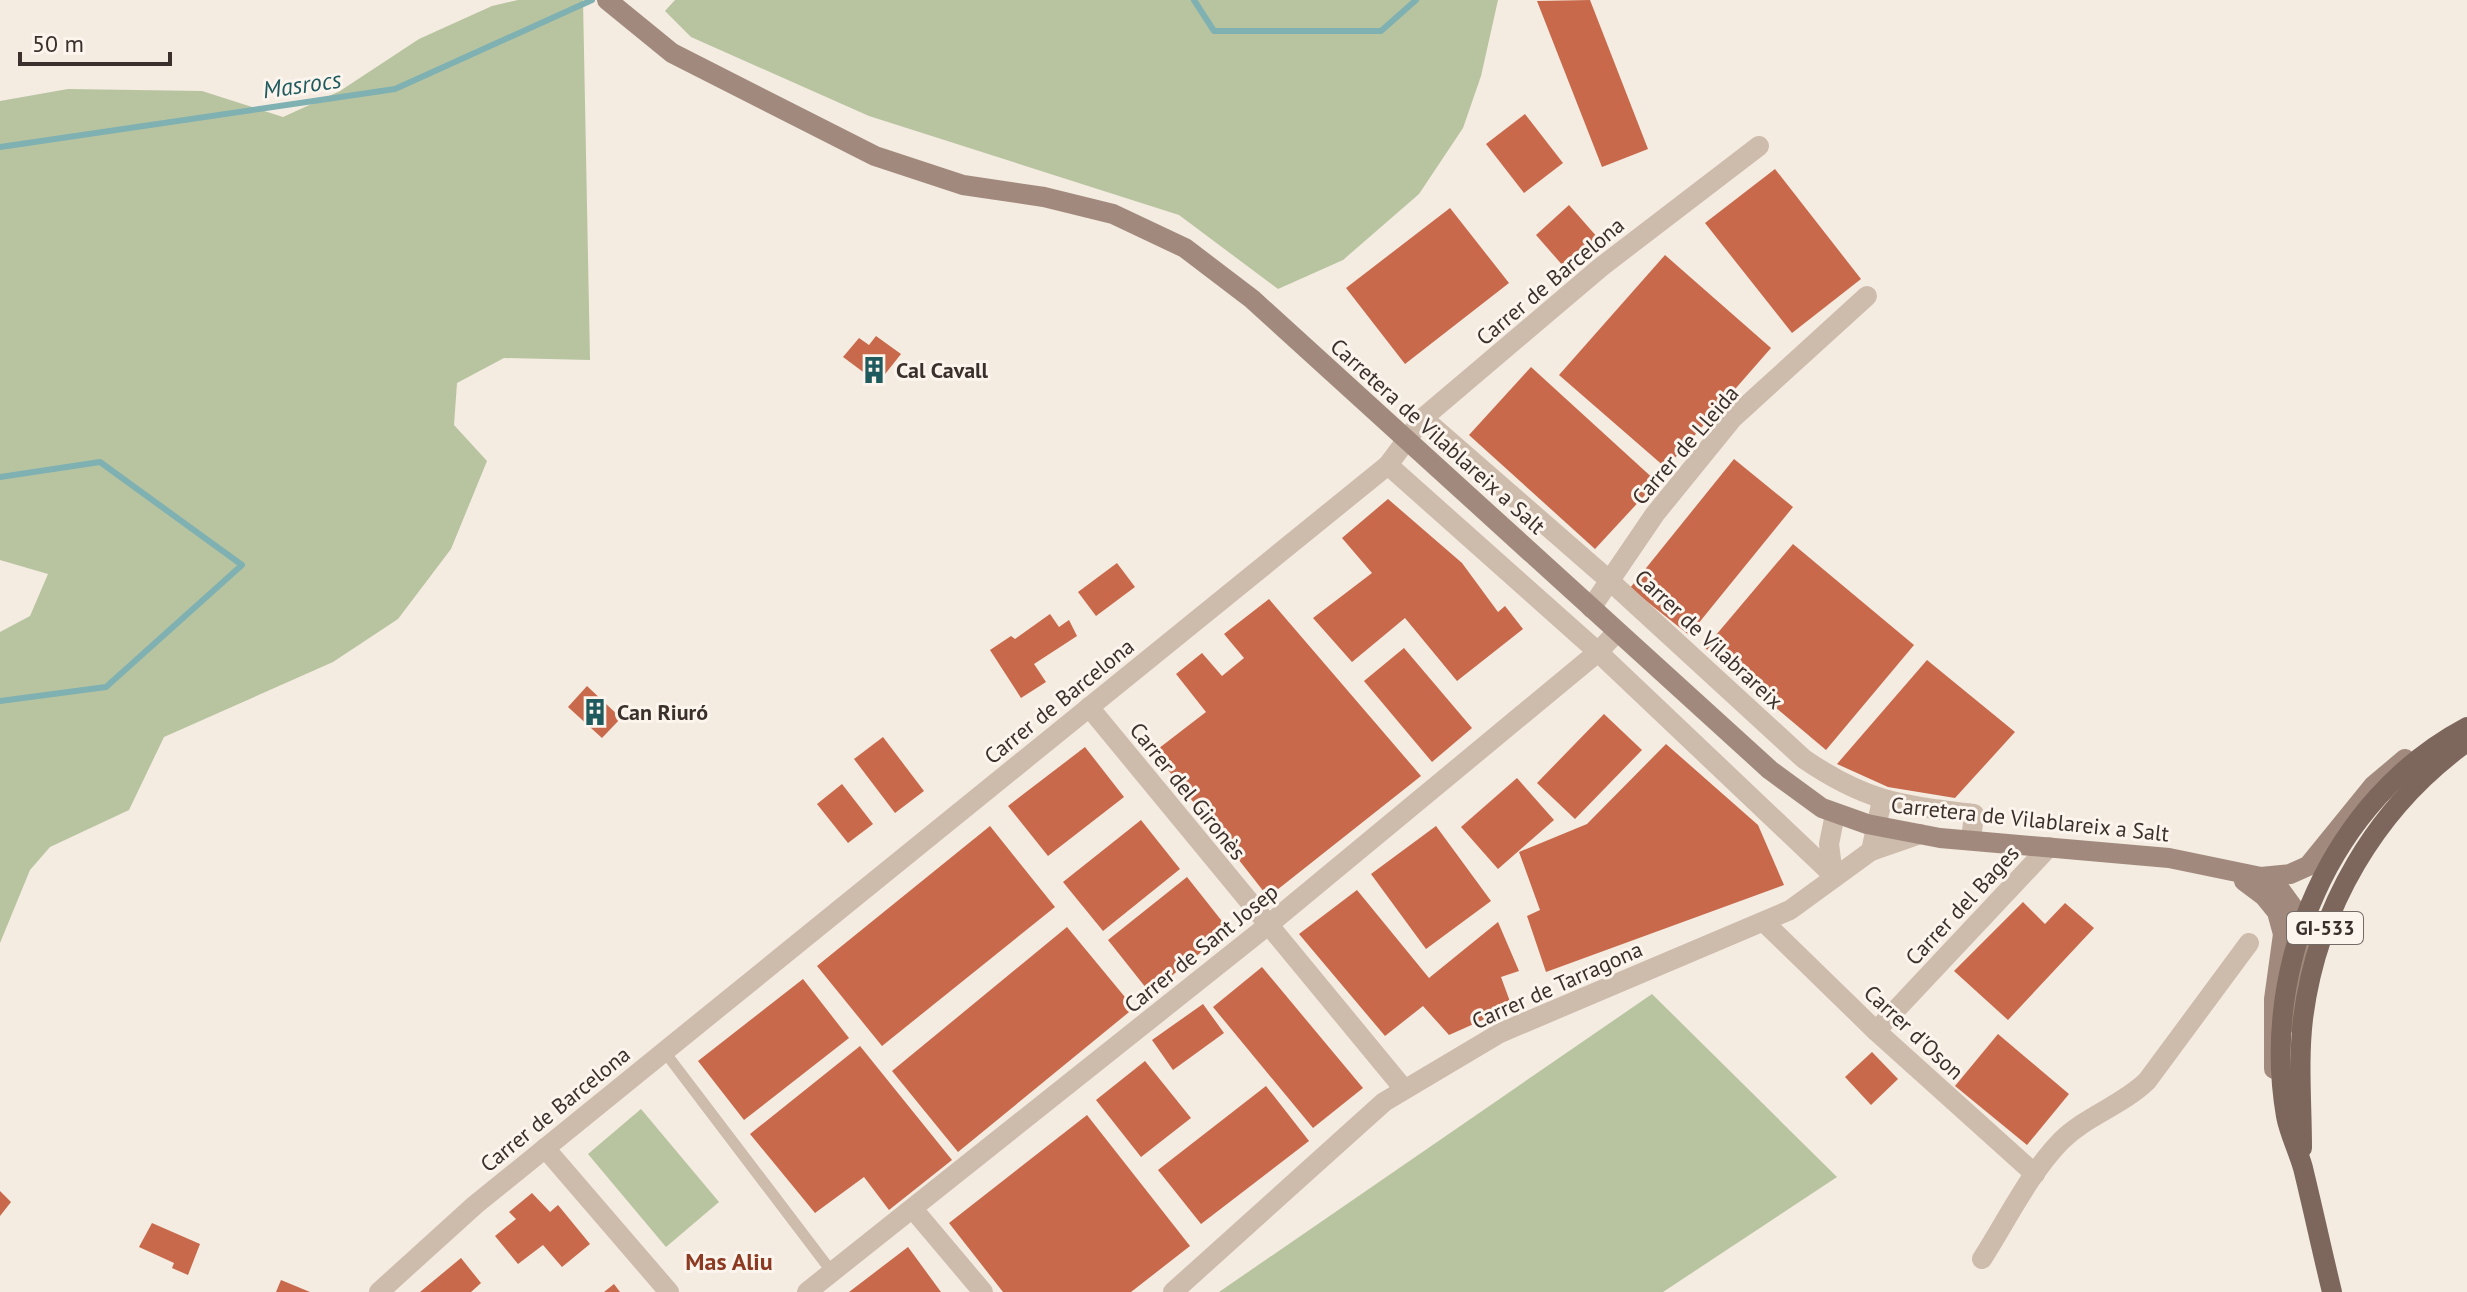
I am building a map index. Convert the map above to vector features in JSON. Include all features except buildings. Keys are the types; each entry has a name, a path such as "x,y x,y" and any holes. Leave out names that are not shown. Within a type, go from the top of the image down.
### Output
{"main road":[{"name":"GI-533","path":"2332,1292 2302,1164 2286,1118 2282,1032 2286,987 2303,921 2319,882 2359,821 2385,789 2462,735"},
{"name":"GI-533","path":"2302,1164 2303,1021 2320,942 2331,910 2353,867 2384,821 2462,735"}],"street":[{"name":"Carretera de Vilablareix a Salt","path":"609,1 672,53 875,156 963,185 1044,197 1113,214 1185,248 1252,299 1770,770 1801,794 1835,814 1874,826 1920,834 2169,858 2261,877"},
{"name":"Carrer de Barcelona","path":"380,1289 545,1148 1388,465 1423,418 1601,267 1759,146"},
{"name":"Carrer de Lleida","path":"1591,608 1655,514 1733,418 1867,296"},
{"name":"Carrer de Vilabrareix","path":"1423,418 1610,581 1804,759 1839,782 1882,800 1974,814 1971,840"},
{"path":"1388,465 1598,652 1833,875"},
{"name":"Carrer de Sant Josep","path":"807,1292 1267,926 1598,652 1617,632"},
{"name":"Carrer del Gironès","path":"1089,707 1404,1089"},
{"path":"2261,877 2290,874 2308,866 2373,786 2416,750 2462,735"},
{"path":"1871,851 1882,800"},
{"path":"1833,875 1829,844 1835,814"},
{"name":"Carrer de Tarragona","path":"1173,1292 1384,1102 1404,1089 1500,1033 1790,910 1833,875 1871,851 1920,834"},
{"name":"Carrer del Bages","path":"1876,1031 2049,847"},
{"path":"2231,871 2264,896 2277,912 2283,934 2272,1039 2274,1072 2284,1096"},
{"path":"2261,877 2282,892 2303,921 2307,939 2298,978 2294,1030 2301,1058"},
{"name":"Carrer d'Oson","path":"1764,922 1876,1031 2035,1174"},
{"path":"1982,1259 2035,1174 2062,1140 2129,1098 2147,1081 2249,943"},
{"path":"545,1148 669,1292"},
{"path":"913,1209 983,1292"}],"lane":[{"path":"664,1051 832,1272"}],"green space":[{"path":"518,0 583,0 590,360 504,358 457,383 454,425 487,461 451,549 398,619 333,662 164,737 129,810 50,847 30,870 0,943 0,632 30,616 48,574 0,560 0,101 68,89 202,91 283,117 340,91 419,39 492,6"},
{"path":"675,0 1498,0 1481,76 1463,128 1419,194 1343,260 1278,289 1179,215 869,116 691,37 665,11"},
{"path":"1652,994 1837,1177 1663,1292 1219,1292"},
{"path":"641,1109 719,1202 666,1247 588,1154"}],"waterway":[{"name":"Masrocs","path":"0,147 395,89 592,0"},
{"name":"Masrocs","path":"1194,0 1214,31 1381,31 1416,0"},
{"name":"Masrocs","path":"0,477 100,462 242,565 106,687 0,701"}],"place":[{"name":"Cal Cavall","path":"874,370"},
{"name":"Can Riuró","path":"595,712"}],"district":[{"name":"Mas Aliu","path":"729,1262"}]}
